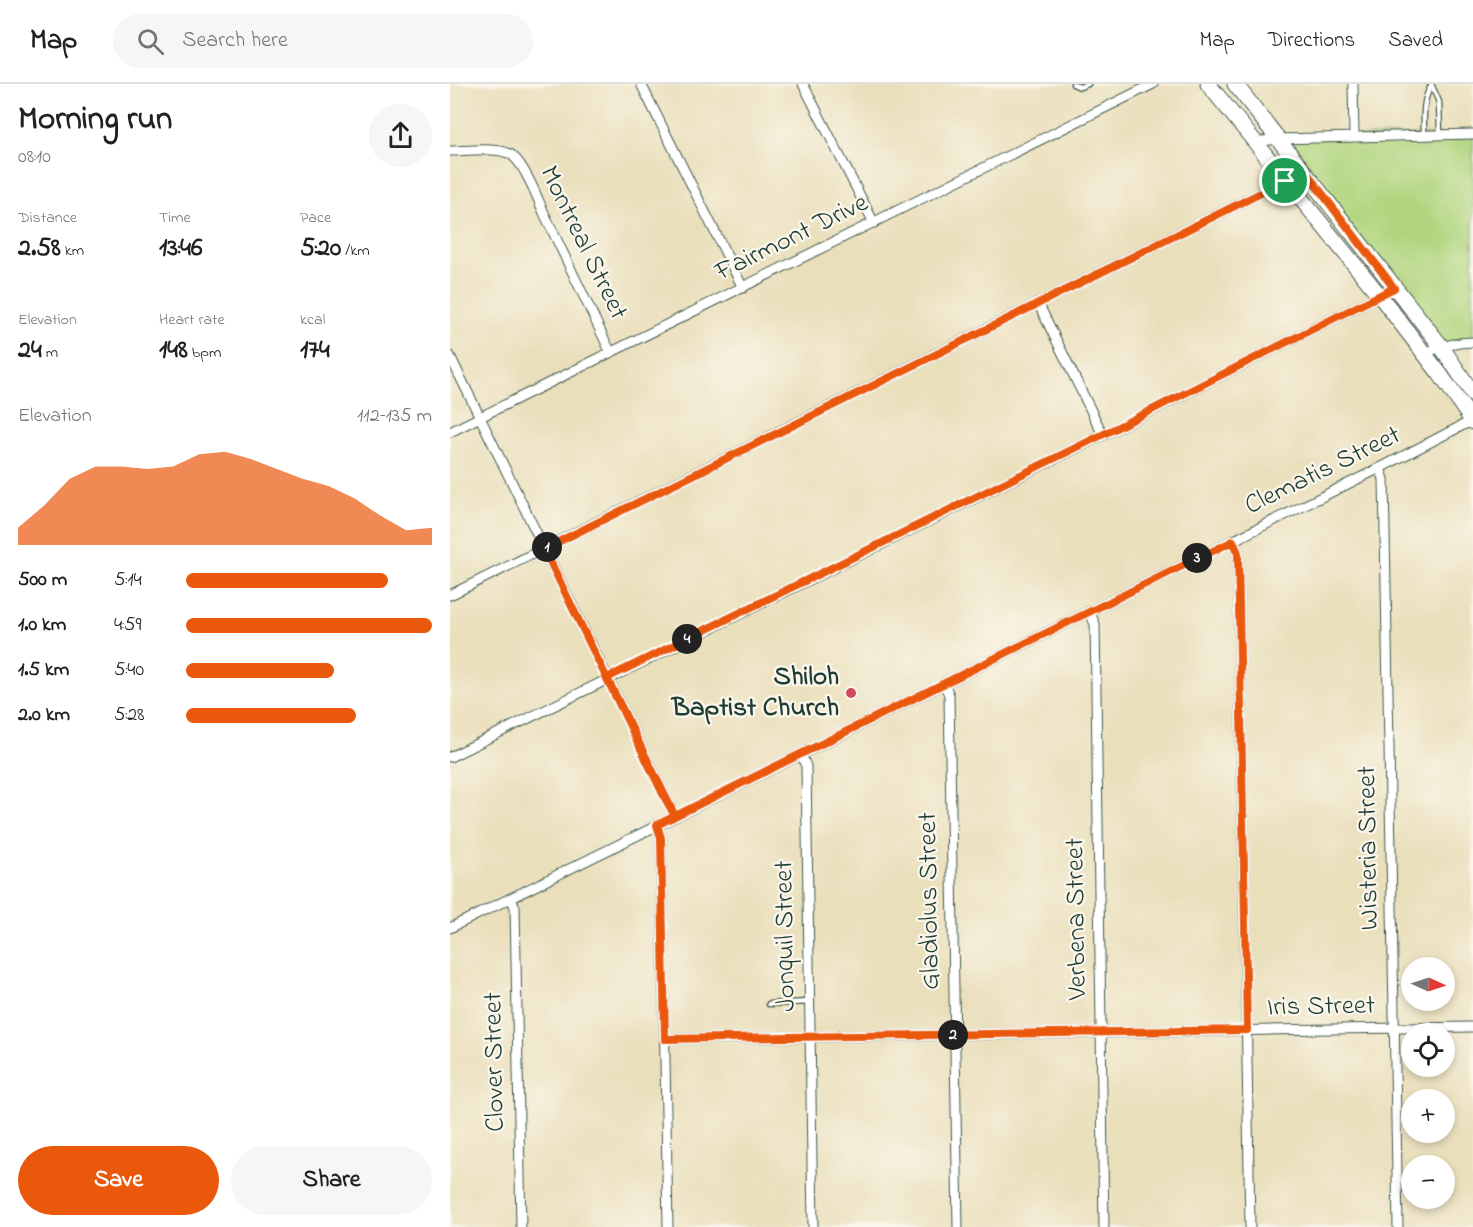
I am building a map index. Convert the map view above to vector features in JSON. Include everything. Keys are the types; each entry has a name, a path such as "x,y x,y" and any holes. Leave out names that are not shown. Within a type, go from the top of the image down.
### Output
{"main road":[{"path":"1208,84 1285,181 1387,292 1441,346 1473,394"},
{"path":"1237,84 1305,171 1387,292 1425,353 1473,421"}],"street":[{"path":"641,84 742,288"},
{"path":"803,84 874,222"},
{"name":"Fairmont Drive","path":"450,432 1153,84"},
{"path":"1353,84 1354,136"},
{"path":"1254,142 1354,136 1473,134"},
{"name":"Montreal Street","path":"450,152 493,150 505,152 513,156 522,167 610,351"},
{"path":"450,595 1305,171"},
{"path":"450,757 1387,292"},
{"path":"1038,303 1102,435"},
{"path":"1425,353 1441,346 1473,342"},
{"path":"450,356 675,816"},
{"name":"Clematis Street","path":"450,928 1473,421"},
{"name":"Wisteria Street","path":"1380,468 1384,480 1398,1227"},
{"path":"1233,541 1238,553 1250,1227"},
{"name":"Verbena Street","path":"1089,611 1095,624 1104,1227"},
{"name":"Gladiolus Street","path":"944,683 950,695 958,1227"},
{"name":"Jonquil Street","path":"801,754 806,766 813,1227"},
{"path":"657,825 661,838 668,1227"},
{"name":"Clover Street","path":"511,898 515,907 521,1227"},
{"name":"Iris Street","path":"665,1039 1473,1027"}],"lane":[{"path":"1072,84 1080,87 1088,84"},
{"path":"1431,85 1439,102 1440,134"},
{"path":"1424,134 1424,104 1431,85"},
{"path":"769,1004 810,1002"}],"green space":[{"path":"1473,134 1473,342 1441,346 1278,139"}],"place":[{"name":"Shiloh Baptist Church","path":"851,693"}],"route":[{"path":"1285,181 544,549 664,796 675,816 657,825 661,838 665,1039 1247,1030 1238,553 1233,541 675,816 607,678 1102,435 1394,288 1305,171 1285,181"}]}
